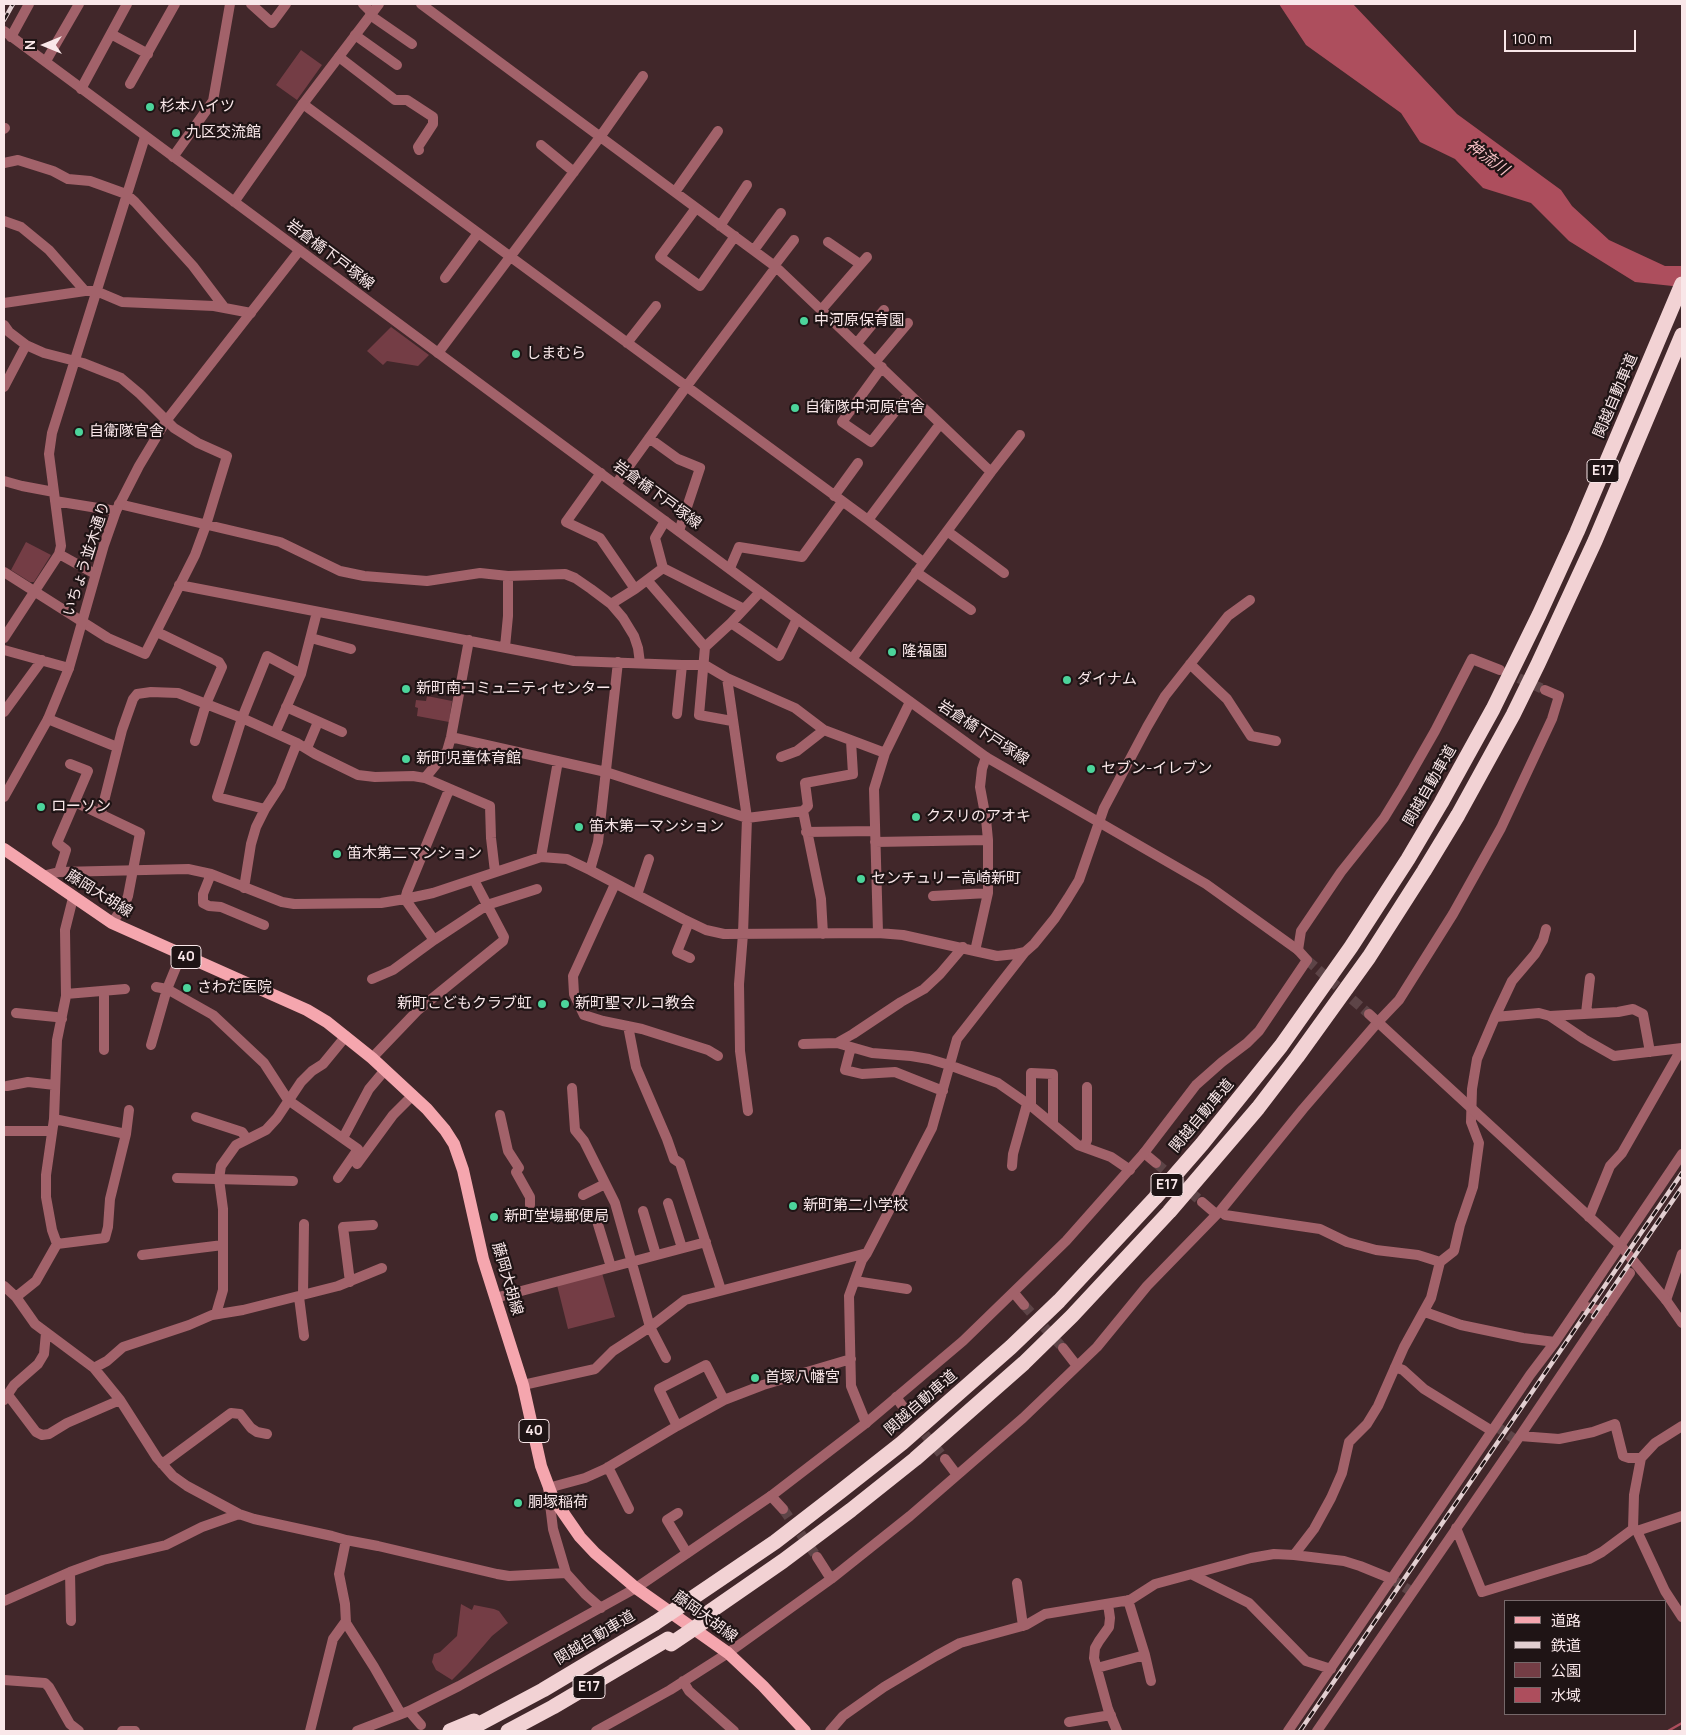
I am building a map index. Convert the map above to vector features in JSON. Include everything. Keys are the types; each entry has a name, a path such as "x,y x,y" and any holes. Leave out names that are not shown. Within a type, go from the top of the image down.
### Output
{"highway":[{"name":"関越自動車道","path":"466,1731 543,1690 655,1623 775,1542 902,1443 956,1397 1059,1301 1155,1198 1208,1137 1281,1046 1351,947 1408,859 1441,803 1493,709 1519,657 1577,532 1682,284"},
{"name":"E17","path":"508,1731 669,1642 851,1510 915,1458 1024,1363 1122,1265 1217,1157 1258,1108 1334,1008 1393,920 1462,806 1513,715 1538,664 1595,541 1682,335"},
{"path":"522,1731 607,1684 669,1642"},
{"path":"450,1731 543,1690"}],"main road":[{"name":"藤岡大胡線","path":"4,849 112,924 307,1010 327,1022 386,1070 427,1109 445,1130 459,1158 469,1193 483,1259 524,1385 541,1466 548,1488 556,1503 580,1537 595,1553 636,1588 728,1653 763,1686 805,1731"}],"street":[{"path":"7,34 29,4"},
{"path":"46,62 79,4"},
{"path":"81,89 127,4"},
{"path":"130,84 175,4"},
{"path":"173,157 212,101 230,4"},
{"path":"251,4 272,23 286,4"},
{"path":"363,4 371,14 412,44"},
{"path":"234,202 303,104 379,4"},
{"path":"421,4 775,267 822,309 991,472"},
{"name":"岩倉橋下戸塚線","path":"7,34 679,530 760,592 986,757 1100,821 1206,884 1298,950 1307,960 1259,1031 1247,1044 1222,1062 1196,1085 1144,1153"},
{"path":"111,34 148,54"},
{"path":"355,35 397,65"},
{"path":"339,57 395,100 407,100 433,117 433,124 418,147 419,150"},
{"path":"438,353 600,137 643,76"},
{"path":"303,104 923,562"},
{"path":"675,192 718,131"},
{"path":"4,638 60,554 61,546 49,454 52,433 75,360 91,291 145,137"},
{"path":"541,145 574,172"},
{"path":"4,163 18,160 53,171 68,179 90,181 126,194 193,266 224,307"},
{"path":"720,226 747,185"},
{"path":"696,208 660,257 700,286 735,236"},
{"path":"754,250 781,213"},
{"path":"4,221 21,227 49,250 91,291 122,302 224,307 251,313"},
{"path":"445,278 478,233"},
{"path":"616,484 794,240"},
{"path":"822,309 863,260 828,242"},
{"name":"いちょう並木通り","path":"4,797 48,719 69,668 95,574 118,507 139,466 166,421 299,251"},
{"path":"4,303 91,291"},
{"path":"627,343 656,306"},
{"path":"857,343 884,310"},
{"path":"908,324 879,364 842,422 871,442 909,394"},
{"path":"4,325 9,332 26,345 44,353 75,360 121,378 140,394 166,421 198,442 227,456 195,555 145,654 108,638 4,572"},
{"path":"4,387 26,345"},
{"path":"868,520 940,424"},
{"path":"852,659 1020,435"},
{"path":"649,438 678,459 700,468 679,530"},
{"path":"730,568 739,546 802,557 858,463"},
{"path":"600,473 566,522 600,538 635,588"},
{"path":"4,481 55,497 118,507 280,542 340,571 364,576 427,581 480,573 508,576 565,574 575,578 611,604 623,618 634,636 640,663"},
{"path":"666,521 655,538 663,568 744,609"},
{"path":"947,532 1004,573"},
{"path":"60,554 95,574"},
{"path":"611,604 663,568"},
{"path":"916,572 971,610"},
{"path":"505,647 508,616 508,576"},
{"path":"647,580 705,647 700,715 732,721"},
{"path":"179,585 574,661 704,665 727,678 794,708 824,730 885,753"},
{"path":"705,647 732,624 760,592"},
{"path":"866,1423 851,1386 850,1296 862,1260 932,1128 956,1039 1025,952 1055,918 1078,880 1104,808 1165,696 1228,616 1250,600"},
{"path":"275,733 301,674 317,612"},
{"path":"732,624 779,656 797,619"},
{"path":"157,632 219,662 222,667 206,704 195,741"},
{"path":"311,638 351,649"},
{"path":"425,778 447,751 469,640"},
{"path":"4,650 69,668"},
{"path":"264,809 217,797 242,718 267,656 301,674"},
{"path":"1298,950 1301,930 1341,872 1384,818 1403,788 1472,659 1500,670"},
{"path":"4,712 42,660"},
{"path":"590,870 598,842 618,662"},
{"path":"1190,664 1227,699 1251,736 1276,741"},
{"path":"676,714 682,665"},
{"path":"727,678 747,818 743,934 739,984 740,1051 748,1112"},
{"path":"596,1731 670,1690 728,1653 831,1579 910,1516 1023,1418 1097,1347 1147,1286 1218,1212 1303,1109 1399,1000 1453,914 1501,828 1552,720 1559,696 1545,690"},
{"path":"101,813 122,730 133,699 137,694 151,692 178,694 242,718 297,743 358,775 425,778 449,790 490,806 495,872"},
{"path":"878,933 874,789 885,753 910,702"},
{"path":"286,707 342,732"},
{"path":"48,719 112,745"},
{"path":"307,748 318,722"},
{"path":"781,757 798,751 824,730"},
{"path":"451,737 606,772 747,818 803,811 808,806 804,783 853,774 851,741"},
{"path":"244,888 250,844 264,809 280,786 297,743"},
{"path":"975,951 988,893 988,840 980,787 986,757"},
{"path":"541,857 558,761"},
{"path":"59,872 66,850 57,843 88,771 70,764"},
{"path":"434,940 406,899 407,892 449,790"},
{"path":"75,802 140,833 125,904 112,924"},
{"path":"803,811 821,899 823,934"},
{"path":"806,832 874,831"},
{"path":"875,842 988,840"},
{"path":"42,876 59,872 188,869 211,874 282,902 294,904 381,903 433,893 541,857 567,859 689,922 706,930 724,934 878,933 903,935 997,956 1025,952"},
{"path":"638,895 649,859"},
{"path":"211,874 203,894 203,903 209,906 221,907 264,925"},
{"path":"372,1058 418,1010 503,941 504,937 474,880"},
{"path":"615,884 573,976 574,994 584,1014 708,1050 718,1056"},
{"path":"372,979 393,970 487,904 537,889"},
{"path":"933,896 988,893"},
{"path":"16,1297 36,1281 57,1244 52,1230 46,1197 46,1175 54,1119 57,1040 66,994 65,930 73,898"},
{"path":"689,922 677,952 690,958"},
{"path":"1294,1555 1314,1529 1331,1498 1342,1473 1349,1442 1367,1424 1378,1406 1404,1348 1425,1312 1431,1298 1440,1262 1454,1251 1472,1188 1479,1143 1471,1122 1472,1089 1477,1059 1512,981 1535,954 1543,940 1546,929"},
{"path":"837,1043 901,1002 924,990 963,947"},
{"path":"151,1045 167,989 181,954"},
{"path":"1586,1013 1590,978"},
{"path":"156,987 167,989 213,1015 264,1063 288,1100 358,1149 338,1178"},
{"path":"66,994 125,990"},
{"path":"104,991 104,1050"},
{"path":"1495,1016 1538,1013 1550,1016 1618,1012 1633,1009 1643,1014 1650,1052"},
{"path":"16,1013 56,1016 62,1019"},
{"path":"1369,1014 1621,1246 1680,1318"},
{"path":"1550,1016 1584,1040 1614,1056 1682,1048"},
{"path":"628,1026 636,1067 674,1159 680,1163 721,1290"},
{"path":"216,1314 223,1290 222,1209 219,1179 222,1166 236,1145 266,1130 277,1118 301,1082 312,1071 323,1064 346,1036"},
{"path":"803,1044 837,1043 872,1053 911,1056 949,1065 998,1084 1054,1124 1078,1145 1111,1157 1130,1170"},
{"path":"851,1047 845,1070 862,1074 895,1072 942,1091"},
{"path":"1589,1217 1610,1166 1622,1153 1682,1048"},
{"path":"343,1138 368,1089 386,1070"},
{"path":"1012,1166 1013,1154 1029,1105 1031,1073 1053,1074 1054,1124"},
{"path":"7,1086 28,1082 55,1085"},
{"path":"1084,1147 1087,1140 1087,1087"},
{"path":"572,1088 575,1130 584,1141 615,1202 650,1327 666,1358"},
{"path":"357,1164 392,1115 413,1095"},
{"path":"57,1244 104,1238 108,1227 110,1199 126,1134 129,1110"},
{"path":"500,1115 508,1151 530,1197 530,1206"},
{"path":"196,1117 242,1132 247,1139"},
{"path":"54,1119 126,1134"},
{"path":"4,1131 52,1131"},
{"path":"357,1731 405,1712 459,1686 601,1608 636,1588 771,1496 866,1423 964,1341 1066,1241 1144,1153 1156,1163"},
{"path":"1288,1731 1530,1375 1621,1246 1682,1154"},
{"path":"177,1178 293,1181"},
{"path":"583,1194 605,1184"},
{"path":"1202,1202 1225,1215 1320,1229 1347,1242 1376,1250 1418,1255 1440,1262"},
{"path":"668,1203 682,1248"},
{"path":"643,1211 656,1255"},
{"path":"597,1221 611,1267"},
{"path":"304,1224 301,1296 304,1336"},
{"path":"350,1282 343,1228 373,1225"},
{"path":"495,1298 706,1242"},
{"path":"142,1255 223,1245"},
{"path":"524,1385 595,1369 613,1351 650,1327 685,1300 867,1253"},
{"path":"1666,1300 1682,1254"},
{"path":"94,1368 107,1361 123,1347 216,1314 243,1310 301,1296 350,1282 382,1268"},
{"path":"1317,1731 1630,1273"},
{"path":"855,1281 907,1289"},
{"path":"4,1286 16,1297 35,1324 94,1368 120,1400 162,1464 173,1476 187,1486 239,1514 497,1574 527,1576 566,1573"},
{"path":"1014,1293 1024,1305"},
{"path":"1580,1305 1604,1312"},
{"path":"1425,1312 1461,1325 1523,1338 1555,1342"},
{"path":"46,1333 44,1354 38,1364 14,1385 6,1398 36,1432 42,1435 49,1434 67,1423 120,1400"},
{"path":"1064,1348 1077,1366"},
{"path":"601,1608 566,1573 553,1529 548,1488 586,1478 608,1467 724,1400 762,1385 851,1359"},
{"path":"677,1426 659,1389 706,1365 724,1400"},
{"path":"1395,1368 1403,1370 1424,1389 1492,1431"},
{"path":"896,1397 906,1411"},
{"path":"162,1464 231,1413 240,1414 250,1428 267,1434"},
{"path":"1520,1436 1559,1439 1593,1432 1615,1424 1622,1456 1641,1458"},
{"path":"1682,1426 1655,1444 1641,1458 1634,1495 1634,1530 1665,1591 1682,1617"},
{"path":"945,1459 957,1475"},
{"path":"608,1467 629,1510"},
{"path":"771,1496 783,1509"},
{"path":"678,1513 667,1520 687,1553"},
{"path":"4,1601 70,1572 103,1560 166,1546 202,1527 239,1514"},
{"path":"1456,1528 1482,1592 1589,1559 1634,1530 1682,1516"},
{"path":"346,1540 339,1574 346,1620 405,1712 421,1725"},
{"path":"830,1731 843,1716 884,1687 960,1643 1023,1626 1045,1614 1128,1600 1155,1584 1251,1558 1274,1554 1344,1562 1360,1566 1392,1579"},
{"path":"818,1557 831,1579"},
{"path":"70,1572 71,1621"},
{"path":"1193,1575 1249,1604 1306,1661 1331,1669"},
{"path":"1017,1583 1023,1626"},
{"path":"1128,1600 1145,1655 1151,1682"},
{"path":"1108,1604 1109,1627 1099,1641 1094,1658 1117,1731"},
{"path":"310,1731 333,1639 346,1620"},
{"path":"1097,1668 1145,1655"},
{"path":"4,1680 45,1683 70,1724 79,1731"},
{"path":"683,1681 689,1690 734,1731"},
{"path":"1069,1722 1111,1716"},
{"path":"122,1731 135,1731"}],"green space":[{"path":"301,50 322,65 297,100 276,85"},
{"path":"391,327 429,355 418,366 387,361 383,365 367,351"},
{"path":"26,542 51,555 34,582 30,582 11,570"},
{"path":"427,696 452,701 449,722 417,716 416,700 426,701"},
{"path":"602,1273 615,1317 568,1329 557,1285"},
{"path":"461,1604 472,1610 474,1605 499,1611 508,1623 492,1636 452,1680 436,1670 432,1662 434,1654 440,1652 457,1636"}],"water":[{"name":"神流川","path":"1279,4 1353,4 1457,114 1561,190 1572,206 1609,240 1665,266 1682,266 1682,287 1635,282 1569,241 1531,203 1483,188 1455,159 1420,142 1401,113 1306,45"}],"waterway":[{"path":"1668,1731 1682,1723"}],"tunnel":[{"path":"1505,672 1545,690"},
{"path":"1307,960 1369,1014"},
{"path":"1156,1163 1202,1202"},
{"path":"1024,1305 1063,1348"},
{"path":"906,1411 945,1459"},
{"path":"1496,1426 1517,1441"},
{"path":"783,1509 817,1557"},
{"path":"1392,1579 1412,1592"}],"railway":[{"path":"4,20 13,4"},
{"path":"1300,1731 1682,1173"},
{"path":"1593,1317 1682,1187"}],"place":[{"name":"杉本ハイツ","path":"150,107"},
{"name":"九区交流館","path":"176,133"},
{"name":"中河原保育園","path":"804,321"},
{"name":"しまむら","path":"516,354"},
{"name":"自衛隊中河原官舎","path":"795,408"},
{"name":"自衛隊官舎","path":"79,432"},
{"name":"隆福園","path":"892,652"},
{"name":"ダイナム","path":"1067,680"},
{"name":"新町南コミュニティセンター","path":"406,689"},
{"name":"新町児童体育館","path":"406,759"},
{"name":"セブン-イレブン","path":"1091,769"},
{"name":"ローソン","path":"41,807"},
{"name":"クスリのアオキ","path":"916,817"},
{"name":"笛木第一マンション","path":"579,827"},
{"name":"笛木第二マンション","path":"337,854"},
{"name":"センチュリー高崎新町","path":"861,879"},
{"name":"さわだ医院","path":"187,988"},
{"name":"新町こどもクラブ虹","path":"542,1004"},
{"name":"新町聖マルコ教会","path":"565,1004"},
{"name":"新町第二小学校","path":"793,1206"},
{"name":"新町堂場郵便局","path":"494,1217"},
{"name":"首塚八幡宮","path":"755,1378"},
{"name":"胴塚稲荷","path":"518,1503"}]}
